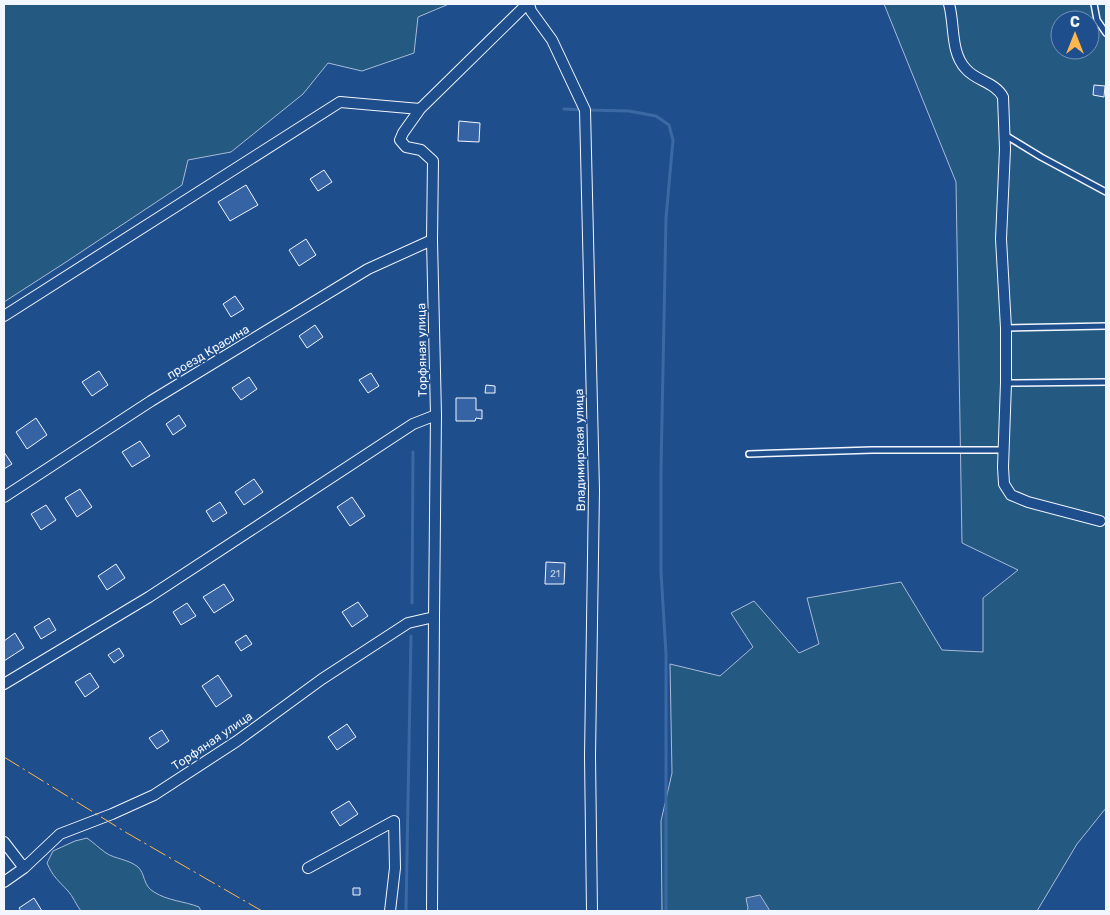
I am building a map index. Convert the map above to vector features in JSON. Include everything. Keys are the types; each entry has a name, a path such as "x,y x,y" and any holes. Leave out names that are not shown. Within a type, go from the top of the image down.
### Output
{"street":[{"path":"4,316 340,102 420,108 528,4"},
{"name":"Владимирская улица","path":"528,4 552,40 585,110 594,490 590,756 592,911"},
{"path":"949,4 955,42 961,62 966,70 994,86 1003,97 1005,135 1001,239 1006,328 1004,484 1011,495 1028,502 1104,522"},
{"name":"Торфяная улица","path":"420,108 400,140 406,147 421,150 434,161 432,240 436,415 432,911"},
{"name":"проезд Красина","path":"4,497 151,401 368,269 432,240"},
{"path":"4,684 149,597 413,424 436,415"},
{"name":"Торфяная улица","path":"4,882 24,868 60,834 154,795 237,741 322,679 408,623 434,617"},
{"path":"308,868 394,821 395,868 390,911"},
{"path":"4,842 24,868"}],"lane":[{"path":"1094,4 1097,20 1106,33"},
{"path":"1005,135 1106,192"},
{"path":"1006,328 1106,326"},
{"path":"1006,383 1106,382"},
{"path":"748,454 872,450 1004,450"}],"shaded area":[{"path":"4,4 449,4 418,17 414,53 362,71 328,63 303,94 231,152 188,160 182,185 4,302"},
{"path":"884,4 1106,4 1106,808 1077,844 1037,911 662,911 661,821 672,773 670,664 720,676 753,647 731,613 754,601 799,653 819,644 807,598 901,582 942,650 983,652 983,598 1018,570 962,543 956,182"},
{"path":"87,838 113,857 130,862 138,867 146,883 154,892 199,907 201,911 81,911 47,863 53,851"},
{"path":"760,895 770,911 747,911 746,898"}],"building":[{"path":"1094,85 1105,86 1104,97 1093,95"},
{"path":"459,121 480,123 479,142 458,141"},
{"path":"324,170 332,182 318,191 310,179"},
{"path":"246,185 258,205 230,221 218,202"},
{"path":"306,239 316,255 299,266 289,250"},
{"path":"235,296 244,309 231,317 223,304"},
{"path":"315,325 323,337 307,348 299,336"},
{"path":"99,371 108,385 92,396 82,382"},
{"path":"371,373 379,386 368,393 359,380"},
{"path":"249,377 257,389 241,400 232,388"},
{"path":"486,385 495,386 495,393 485,393"},
{"path":"456,398 476,398 476,410 482,410 482,419 456,421"},
{"path":"179,415 186,426 173,435 166,424"},
{"path":"36,418 47,435 27,449 16,432"},
{"path":"140,441 150,456 132,467 122,452"},
{"path":"4,452 12,464 4,469"},
{"path":"254,479 263,492 244,505 235,492"},
{"path":"80,489 92,507 77,517 65,498"},
{"path":"352,497 365,516 350,526 337,507"},
{"path":"220,502 227,513 213,522 206,511"},
{"path":"46,505 56,520 41,530 31,514"},
{"path":"546,562 565,563 564,584 545,584"},
{"path":"116,564 125,578 107,590 98,576"},
{"path":"224,584 234,600 214,613 203,597"},
{"path":"358,602 368,616 352,627 342,612"},
{"path":"187,603 196,616 181,625 173,612"},
{"path":"49,618 56,630 41,639 34,627"},
{"path":"15,633 24,648 4,661 4,641"},
{"path":"246,635 252,644 241,651 235,642"},
{"path":"119,648 124,656 114,663 108,655"},
{"path":"90,673 99,687 85,697 75,682"},
{"path":"218,675 232,696 216,707 202,686"},
{"path":"347,724 356,737 337,750 328,737"},
{"path":"162,730 169,741 157,749 149,738"},
{"path":"349,801 358,814 340,826 331,812"},
{"path":"353,888 360,888 360,895 353,895"},
{"path":"34,898 42,911 21,911 19,908"}],"waterway":[{"path":"564,109 582,110"},
{"path":"588,110 629,111 656,116 669,125 673,140 666,218 661,470 661,572 666,654 666,911"},
{"path":"412,603 413,452"},
{"path":"406,911 411,636"}],"power":[{"path":"4,757 127,833 262,911"}]}
